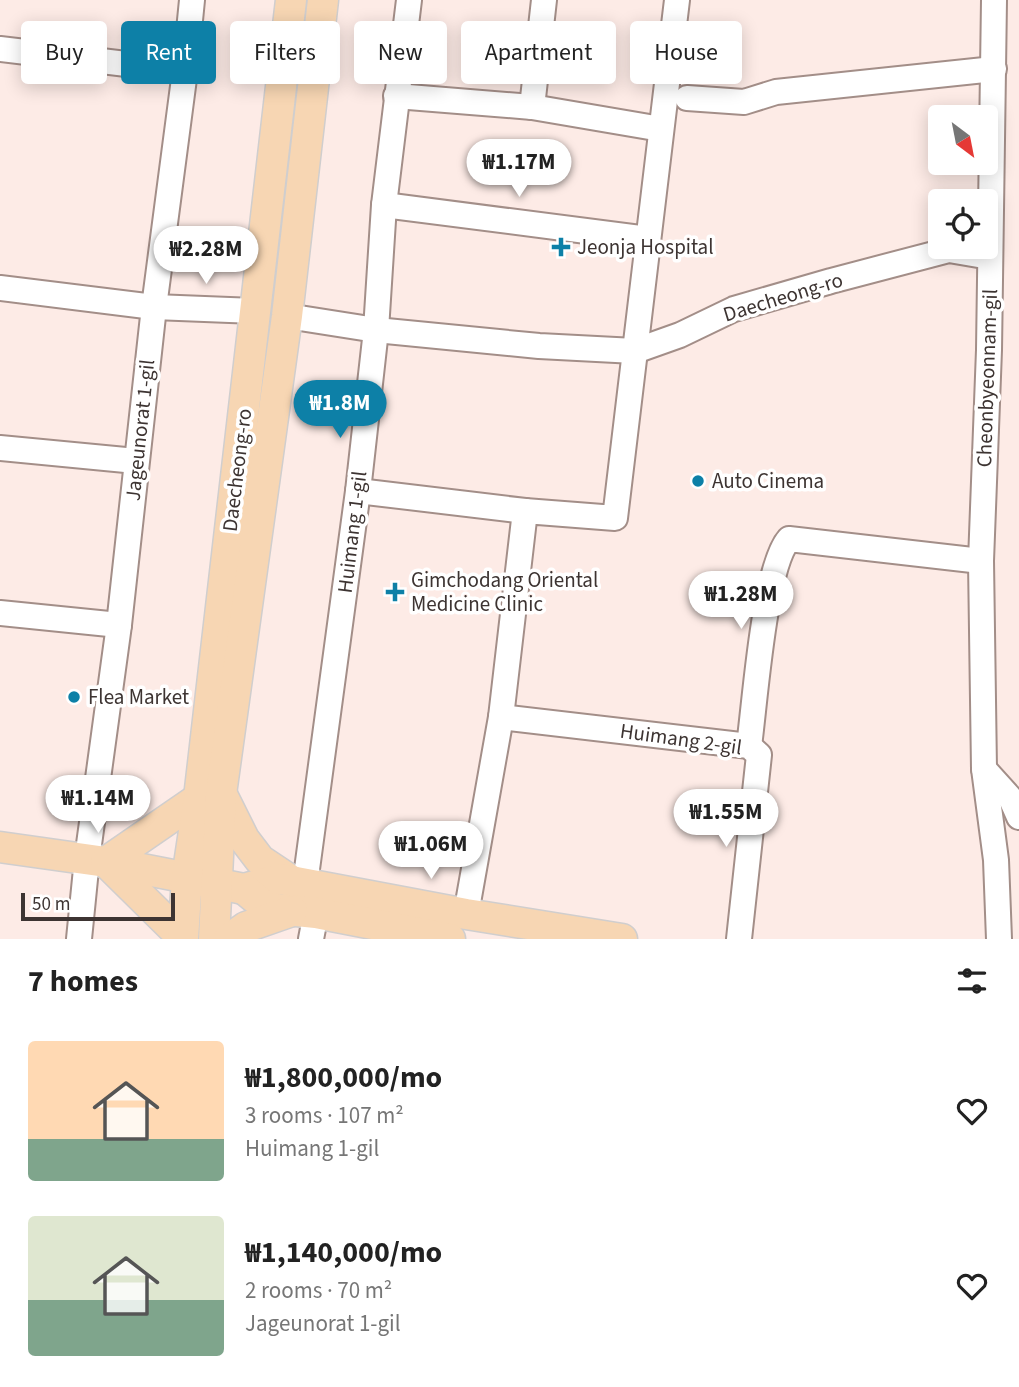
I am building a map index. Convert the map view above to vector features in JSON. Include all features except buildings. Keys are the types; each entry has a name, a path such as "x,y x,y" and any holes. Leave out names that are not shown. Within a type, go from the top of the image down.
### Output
{"main road":[{"name":"Daecheong-ro","path":"214,939 215,883 210,796 255,311 291,0"},
{"name":"Daecheong-ro","path":"210,796 287,316 323,0"},
{"path":"96,861 210,796 260,860 304,906 450,939"},
{"path":"0,847 215,883 280,879 304,906"},
{"path":"96,861 183,939"},
{"name":"Daecheong-ro","path":"183,939 215,883"},
{"path":"229,939 246,927 304,906 466,914 622,939"}],"street":[{"name":"Jageunorat 1-gil","path":"190,21 192,0"},
{"name":"Huimang 1-gil","path":"304,906 358,491 376,330 384,205 409,0"},
{"path":"533,107 544,0"},
{"path":"358,491 525,511 615,518 677,0"},
{"name":"Cheonbyeonnam-gil","path":"991,189 994,0"},
{"path":"0,49 121,63"},
{"path":"687,98 744,102 776,92 994,69"},
{"name":"Jageunorat 1-gil","path":"79,939 96,861 136,461 184,84"},
{"path":"396,96 533,107 661,129"},
{"path":"384,205 648,239"},
{"name":"Daecheong-ro","path":"287,316 376,330 539,346 635,351 680,335 734,309 928,256"},
{"name":"Cheonbyeonnam-gil","path":"990,259 981,561 984,769 996,860 999,939"},
{"path":"0,288 154,307 255,311"},
{"path":"0,448 136,461"},
{"path":"466,914 501,717 525,511"},
{"path":"749,746 770,585 782,547 789,539 981,561"},
{"path":"0,613 119,625"},
{"name":"Huimang 2-gil","path":"501,717 749,746 759,755 739,939"},
{"path":"984,769 1011,799 1019,817"}],"place":[{"name":"Jeonja Hospital","path":"561,247"},
{"name":"Auto Cinema","path":"698,481"},
{"name":"Gimchodang Oriental Medicine Clinic","path":"395,592"},
{"name":"Flea Market","path":"74,697"}]}
